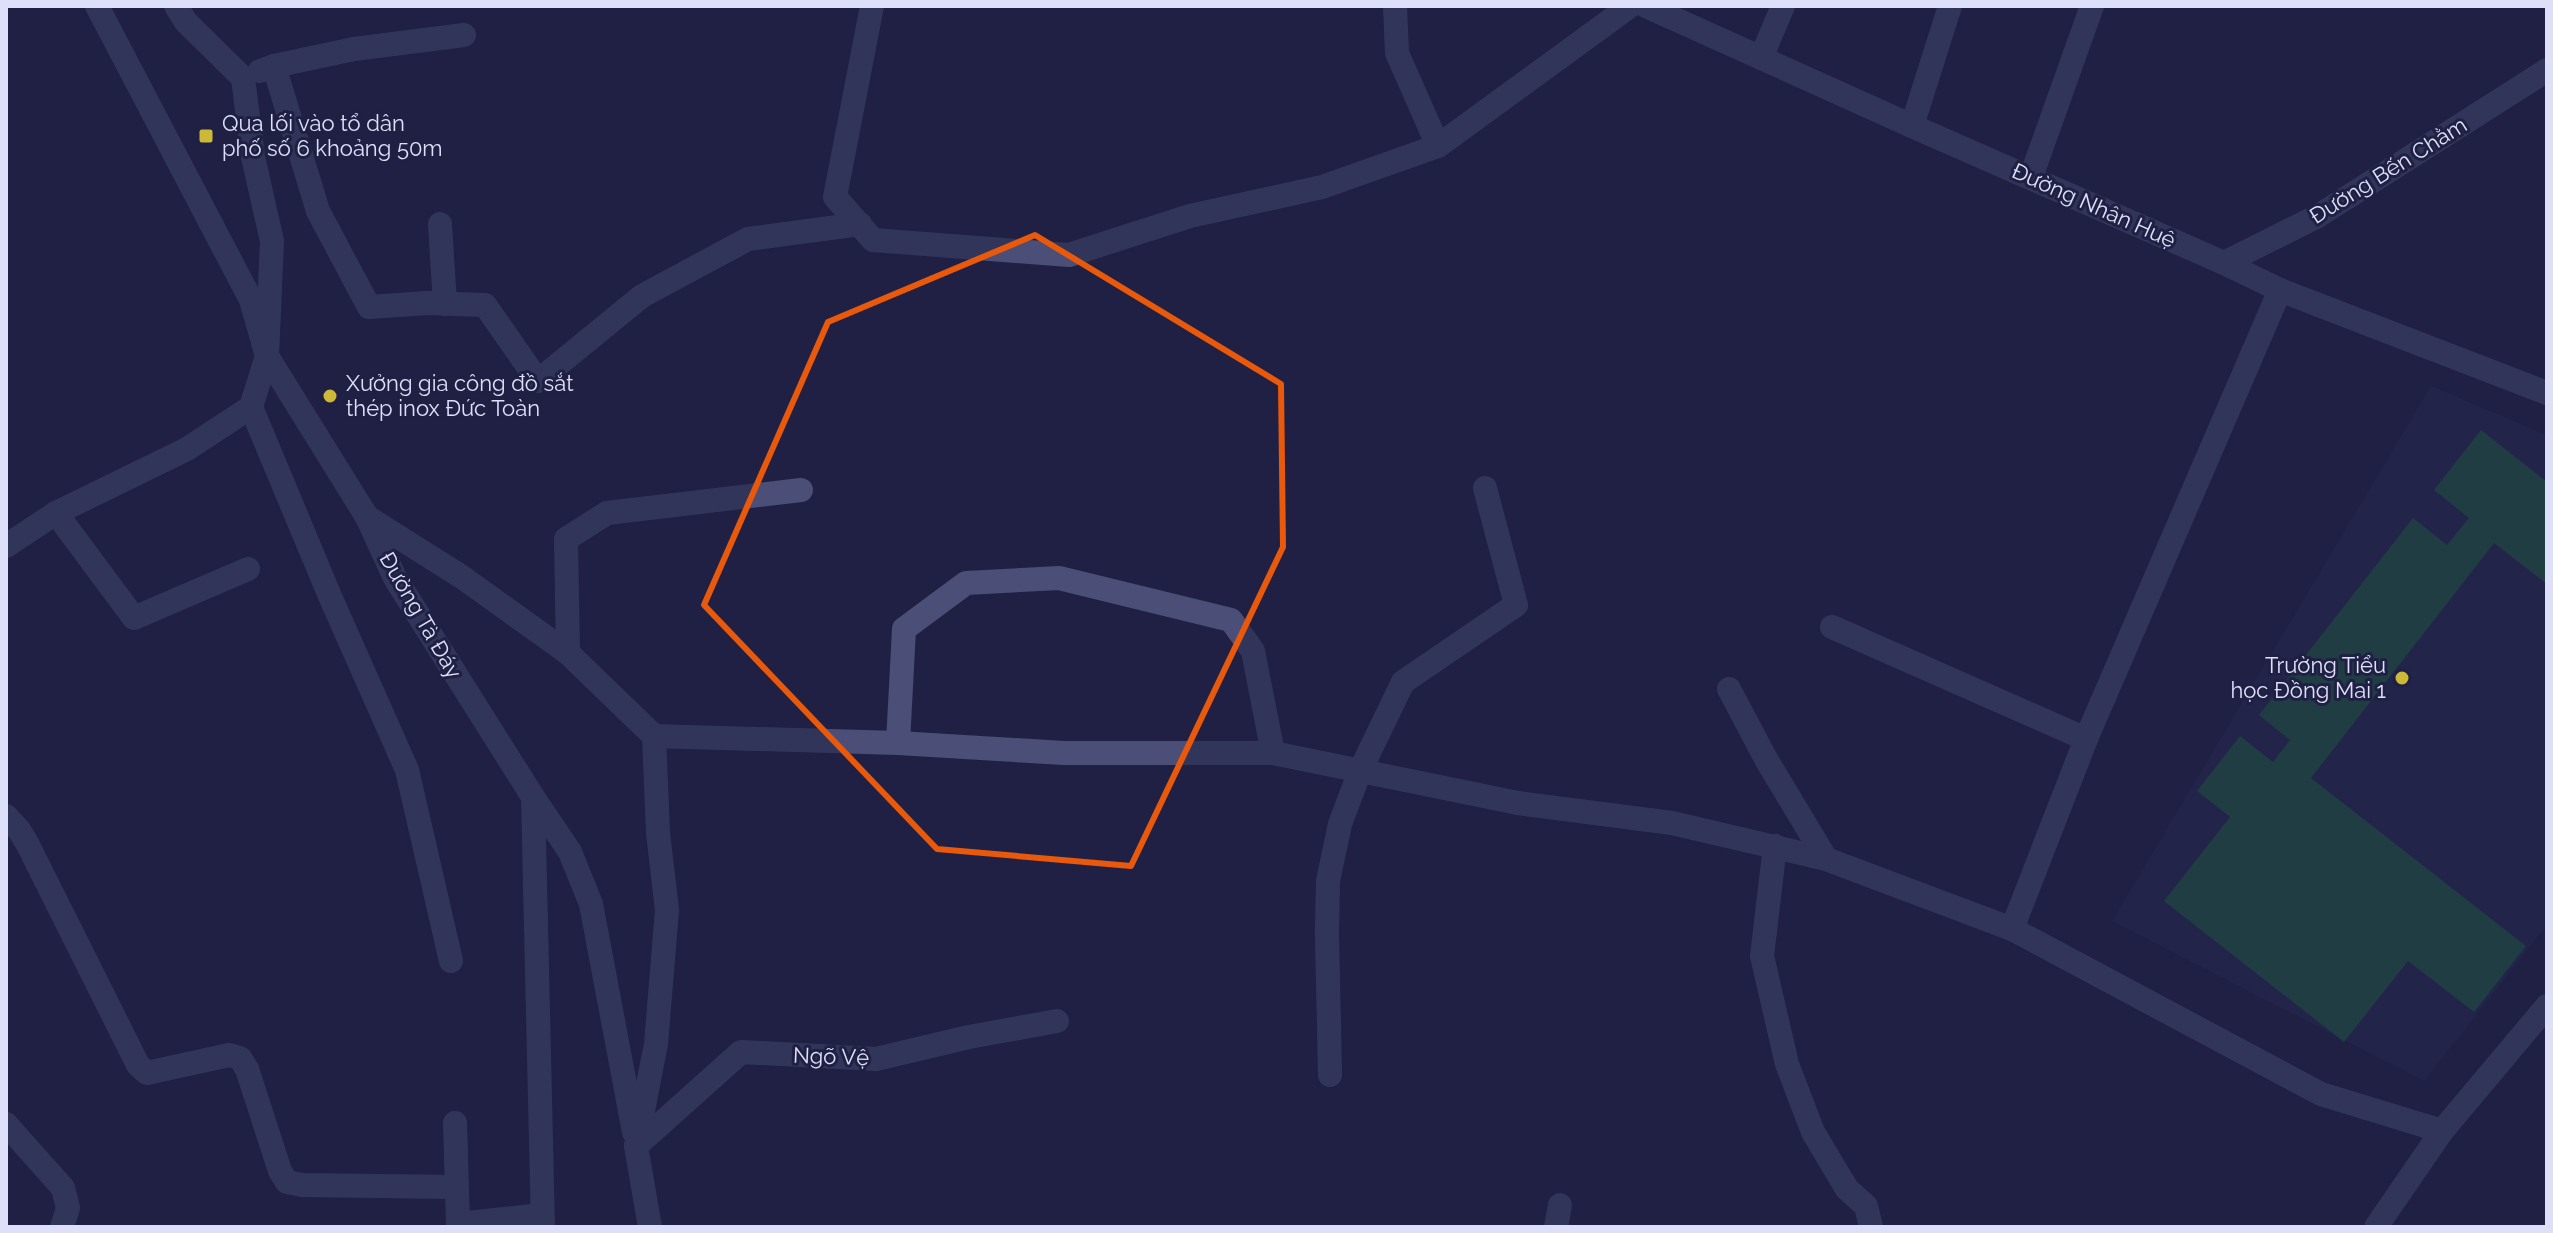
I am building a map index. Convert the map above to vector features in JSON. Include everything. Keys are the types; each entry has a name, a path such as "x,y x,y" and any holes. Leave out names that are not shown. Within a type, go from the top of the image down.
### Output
{"street":[{"name":"Đường Tà Đáy","path":"97,6 251,300 267,356 367,517 395,578 570,852 591,904 650,1227"},
{"path":"6,546 56,513 187,449 251,407 267,356 272,241 253,157 243,78 186,22 176,6"},
{"path":"872,6 835,197 873,240 1069,255 1190,216 1322,187 1438,146 1630,6"},
{"path":"1395,6 1397,53 1438,146"},
{"name":"Đường Nhân Huệ","path":"1646,6 2280,290 2547,393"},
{"path":"1761,58 1783,6"},
{"path":"1912,126 1950,6"},
{"path":"2031,177 2092,6"},
{"path":"243,78 274,66 354,49 464,35"},
{"path":"274,66 318,211 369,307 485,305 538,381 642,296 748,239 860,224"},
{"name":"Đường Bến Chằm","path":"2224,263 2318,216 2547,70"},
{"path":"440,224 445,304"},
{"path":"2012,929 2086,739 2280,290"},
{"path":"251,407 407,770 451,961"},
{"path":"1330,1075 1328,881 1340,824 1360,771 1403,682 1516,605 1485,488"},
{"path":"568,653 566,539 607,513 801,490"},
{"path":"56,513 134,618 248,569"},
{"path":"367,517 462,577 568,653 654,736 898,743 1064,753 1273,753 1518,803 1672,823 1826,859 2012,929 2321,1094 2442,1131"},
{"path":"898,743 904,629 966,583 1059,578 1231,620 1253,651 1273,753"},
{"path":"1832,627 2086,739"},
{"path":"1729,689 1766,759 1826,859"},
{"path":"636,1146 656,1044 667,910 658,833 654,736"},
{"path":"455,1123 458,1225 543,1221 533,797"},
{"path":"6,816 27,843 138,1065 147,1073 229,1055 240,1058 247,1069 280,1171 287,1182 302,1185 456,1187"},
{"path":"1775,846 1762,956 1787,1064 1813,1132 1847,1189 1866,1206 1871,1227"},
{"path":"2376,1227 2442,1131 2547,1006"},
{"name":"Ngõ Vệ","path":"636,1146 741,1052 876,1059 969,1037 1057,1021"},
{"path":"6,1124 63,1188 68,1208 62,1227"}],"highlighted area":[{"path":"1035,235 1281,384 1283,547 1131,866 937,849 704,605 828,322"}],"shaded area":[{"name":"Trường Tiểu học Đồng Mai 1","path":"2431,386 2547,435 2547,925 2424,1081 2112,921"}],"building":[{"path":"2481,430 2547,482 2547,584 2494,543 2311,778 2526,946 2474,1012 2408,961 2344,1042 2164,901 2230,817 2197,791 2240,736 2273,762 2290,740 2259,715 2413,518 2447,545 2469,518 2434,490"}],"place":[{"name":"Qua lối vào tổ dân phố số 6 khoảng 50m","path":"206,136"},
{"name":"Xưởng gia công đồ sắt thép inox Đức Toàn","path":"330,396"},
{"name":"Trường Tiểu học Đồng Mai 1","path":"2402,678"}]}
